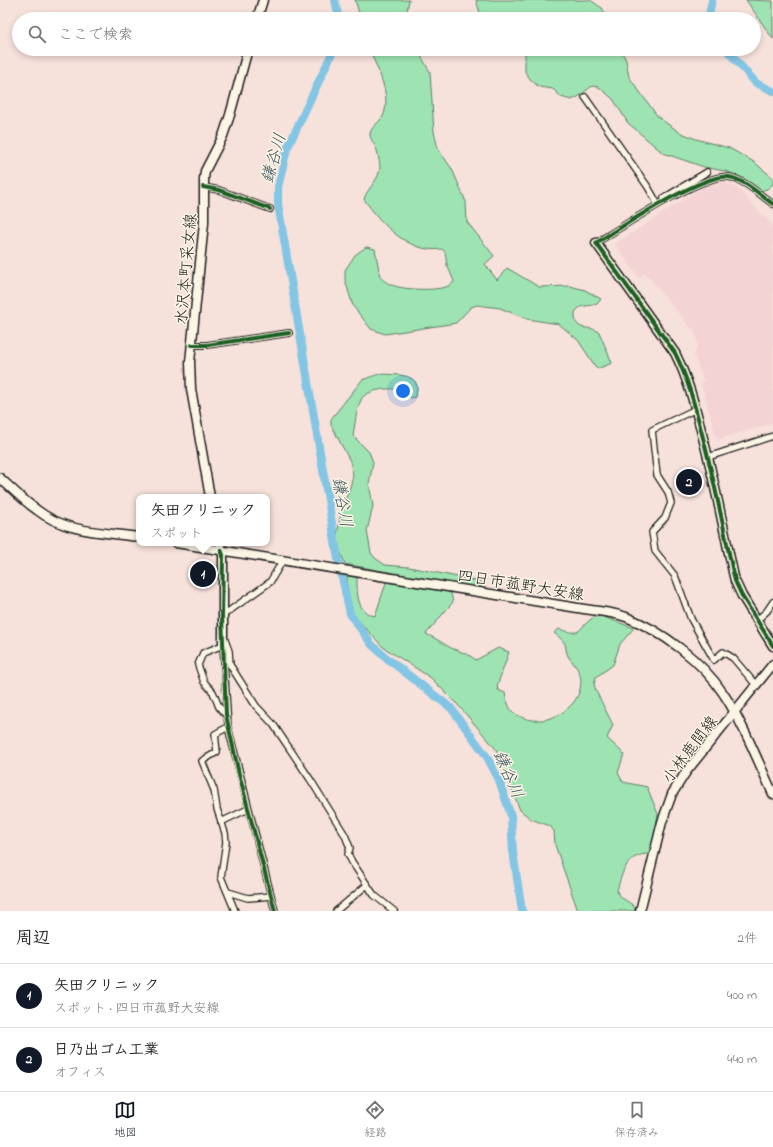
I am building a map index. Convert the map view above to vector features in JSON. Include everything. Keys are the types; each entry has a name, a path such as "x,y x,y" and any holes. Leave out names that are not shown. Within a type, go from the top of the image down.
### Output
{"main road":[{"path":"259,12 263,0"},
{"name":"水沢本町采女線","path":"209,494 191,389 190,362 204,223 203,187 205,171 230,115 246,56"},
{"path":"596,243 675,353 684,373 696,409 708,457 735,581 742,596 773,646"},
{"path":"0,478 37,510 55,521 78,529 136,537"},
{"path":"220,546 223,560 223,645"},
{"name":"四日市菰野大安線","path":"220,546 287,561 584,608 625,617 667,639 688,655 722,692 734,713 773,794"},
{"name":"小林鹿間線","path":"640,911 662,822 672,794 686,772 773,664"}],"street":[{"path":"585,97 648,187 656,200 656,205"},
{"path":"656,205 663,199 707,172"},
{"path":"596,243 656,205 710,180 728,177 738,180 773,204"},
{"path":"203,187 219,190 270,209"},
{"path":"192,345 207,345 289,333"},
{"path":"696,409 652,430 657,475 668,492 671,503 665,518 652,532 654,551 675,576 691,619 714,660 723,652 733,658 756,685"},
{"path":"708,457 773,436"},
{"path":"222,617 270,582 287,561"},
{"path":"757,620 767,611 773,602"},
{"path":"223,634 229,651 230,665 256,706 273,724 310,779 345,836 350,848 348,854 367,885 374,895 394,911"},
{"path":"226,715 219,707 216,695 204,682 198,665 203,652 223,645 226,715 228,727 275,911"},
{"path":"228,727 215,734 217,752 202,761 214,790 226,842 221,877 235,911"},
{"path":"221,822 248,809"},
{"path":"336,911 367,885"},
{"path":"228,892 248,898 271,896"}],"shaded area":[{"path":"719,180 736,187 773,226 773,423 719,439 716,436 701,383 704,382 694,355 698,344 696,334 645,273 639,278 615,244 708,184 718,186"}],"green space":[{"path":"355,0 409,0 407,12 359,12"},
{"path":"476,0 590,0 602,8 604,12 480,12"},
{"path":"746,0 773,1 773,39 761,22 761,12 754,12"},
{"path":"372,56 421,56 430,72 434,132 438,149 452,169 466,202 467,222 494,256 485,264 497,280 507,268 539,287 570,286 585,290 601,299 597,304 580,307 575,312 575,319 579,326 599,332 612,363 597,369 578,340 559,324 527,319 500,308 477,305 471,307 456,323 385,334 371,329 353,306 345,280 345,270 355,255 366,247 375,249 380,276 382,279 397,287 435,289 451,285 454,281 447,265 445,252 442,249 418,247 407,242 387,227 364,199 378,175 380,166 377,150 370,134 372,128 383,117 386,106 386,98 379,72"},
{"path":"525,56 624,56 629,77 658,117 679,132 696,139 729,148 754,162 773,178 773,184 767,189 760,191 729,172 704,167 663,153 628,123 613,99 599,87 592,86 578,97 571,100 561,97 553,89 539,87 525,72"},
{"path":"379,374 407,376 416,383 417,389 415,397 411,398 402,391 394,389 378,390 363,397 358,408 353,436 369,452 373,462 369,484 373,506 367,531 371,553 385,565 409,567 482,582 481,589 345,564 336,541 342,507 350,488 353,475 350,461 331,425 331,419 362,380"},
{"path":"347,575 357,576 357,589 361,606 364,611 375,616 387,580 450,590 453,602 426,634 449,647 469,655 476,660 498,648 509,652 497,686 498,690 505,693 509,706 514,713 518,716 533,720 543,720 562,713 570,707 580,690 581,680 579,673 566,652 565,644 554,633 559,629 576,632 594,617 601,616 634,628 620,644 613,665 596,677 594,684 613,725 607,738 624,754 618,773 623,782 647,787 658,814 651,854 636,857 631,860 621,877 617,891 620,897 632,905 636,911 578,911 555,845 554,831 550,826 531,819 520,810 496,749 457,704 431,678 383,647 354,616 347,593"}],"waterway":[{"name":"鎌谷川","path":"335,0 338,12"},
{"path":"710,12 712,0"},
{"name":"鎌谷川","path":"331,56 287,149 278,187 278,204 338,559 350,614 372,645 451,708 487,757 499,780 511,816 513,852 522,911"},
{"path":"732,56 756,83 773,91"}],"cycle path":[{"path":"773,204 741,181 729,177 717,178 701,183 662,202 596,243 675,353 680,363 691,393 707,452 735,581 742,596 773,646"},
{"path":"203,187 219,190 270,209"},
{"path":"192,345 207,345 289,333"},
{"path":"221,550 223,555 222,617 226,715 239,774 275,911"}],"place":[{"name":"日乃出ゴム工業","path":"689,482"},
{"name":"矢田クリニック","path":"203,574"}]}
